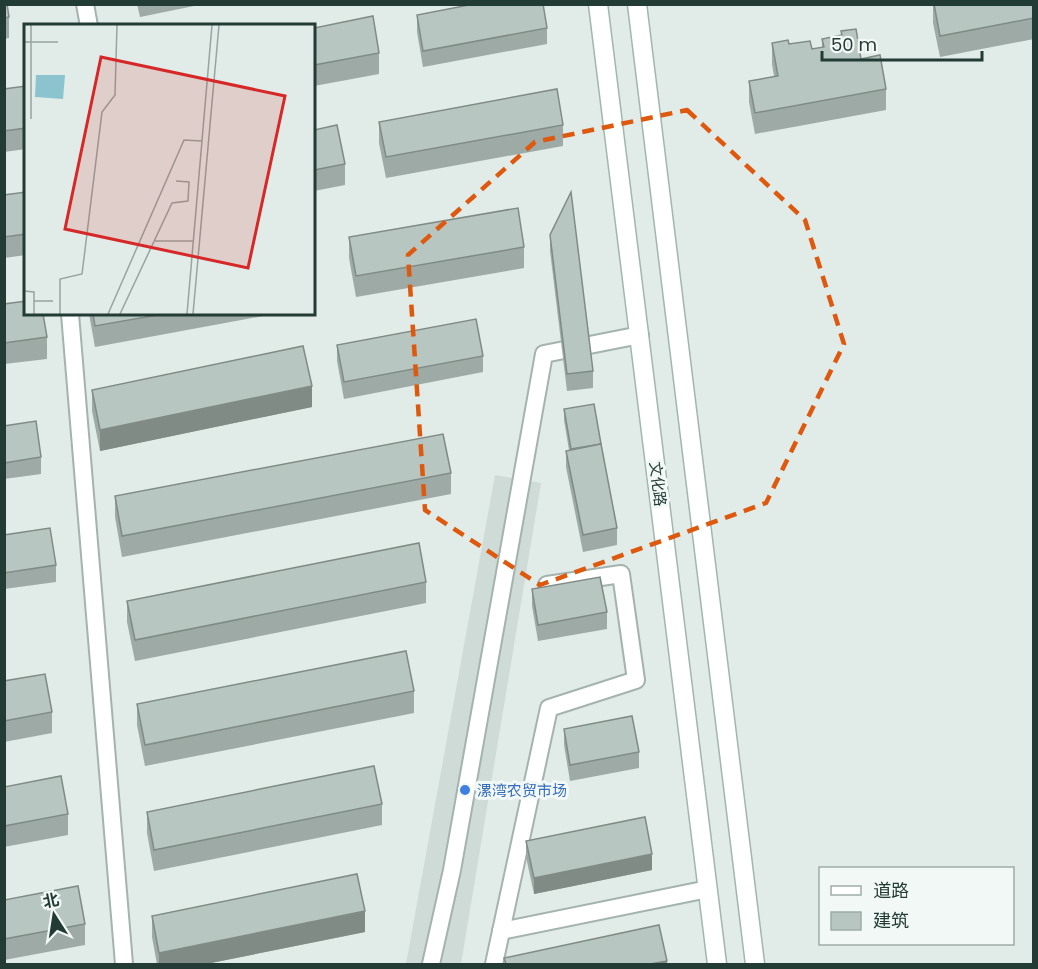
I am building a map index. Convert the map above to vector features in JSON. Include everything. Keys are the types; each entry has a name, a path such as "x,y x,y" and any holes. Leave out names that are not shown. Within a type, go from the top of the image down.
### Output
{"street":[{"path":"85,4 88,24"},
{"name":"文化路","path":"598,4 717,964"},
{"path":"637,4 755,964"},
{"path":"70,315 124,964"},
{"path":"431,964 452,870 544,354 639,335"},
{"path":"494,964 549,708 636,680 621,574 547,585"},
{"path":"501,931 708,889"}],"highlighted area":[{"path":"687,110 805,220 844,344 766,503 540,585 425,510 408,255 535,142"}],"shaded area":[{"name":"漯湾农贸市场","path":"495,475 541,483 461,964 406,964"}],"building":[{"path":"4,4 7,4 9,17 4,18"},
{"path":"474,4 543,4 547,28 423,51 417,15"},
{"path":"934,4 1034,4 1034,18 940,36"},
{"path":"373,16 379,53 315,65 315,28"},
{"path":"856,29 861,59 880,55 886,89 755,113 749,81 778,76 772,43 788,40 789,44 810,41 812,49 824,47 822,39 842,35 841,31"},
{"path":"24,86 24,128 4,131 4,89"},
{"path":"557,89 563,125 386,157 379,122"},
{"path":"337,125 345,164 315,170 315,130"},
{"path":"24,192 24,234 4,237 4,195"},
{"path":"571,192 593,371 567,374 550,235"},
{"path":"518,208 524,247 356,276 349,237"},
{"path":"24,301 24,315 43,315 47,337 4,343 4,304"},
{"path":"93,315 157,315 95,326"},
{"path":"476,319 483,356 344,382 337,345"},
{"path":"303,346 312,386 100,430 92,390"},
{"path":"594,404 601,444 571,449 564,409"},
{"path":"36,421 41,457 4,463 4,426"},
{"path":"443,434 451,473 122,536 115,496"},
{"path":"601,444 617,528 583,535 566,451"},
{"path":"50,528 56,565 4,573 4,535"},
{"path":"419,543 426,582 135,640 127,601"},
{"path":"600,577 607,612 538,625 532,589"},
{"path":"406,651 414,691 145,745 137,704"},
{"path":"45,674 52,712 4,721 4,681"},
{"path":"632,716 639,752 570,765 564,729"},
{"path":"374,766 382,804 154,850 147,812"},
{"path":"61,776 68,814 4,826 4,787"},
{"path":"645,817 652,854 534,878 526,841"},
{"path":"357,874 365,911 159,953 152,916"},
{"path":"78,886 85,924 4,939 4,900"},
{"path":"659,925 667,961 650,964 506,964 504,958"}],"place":[{"name":"漯湾农贸市场","path":"465,790"}]}
